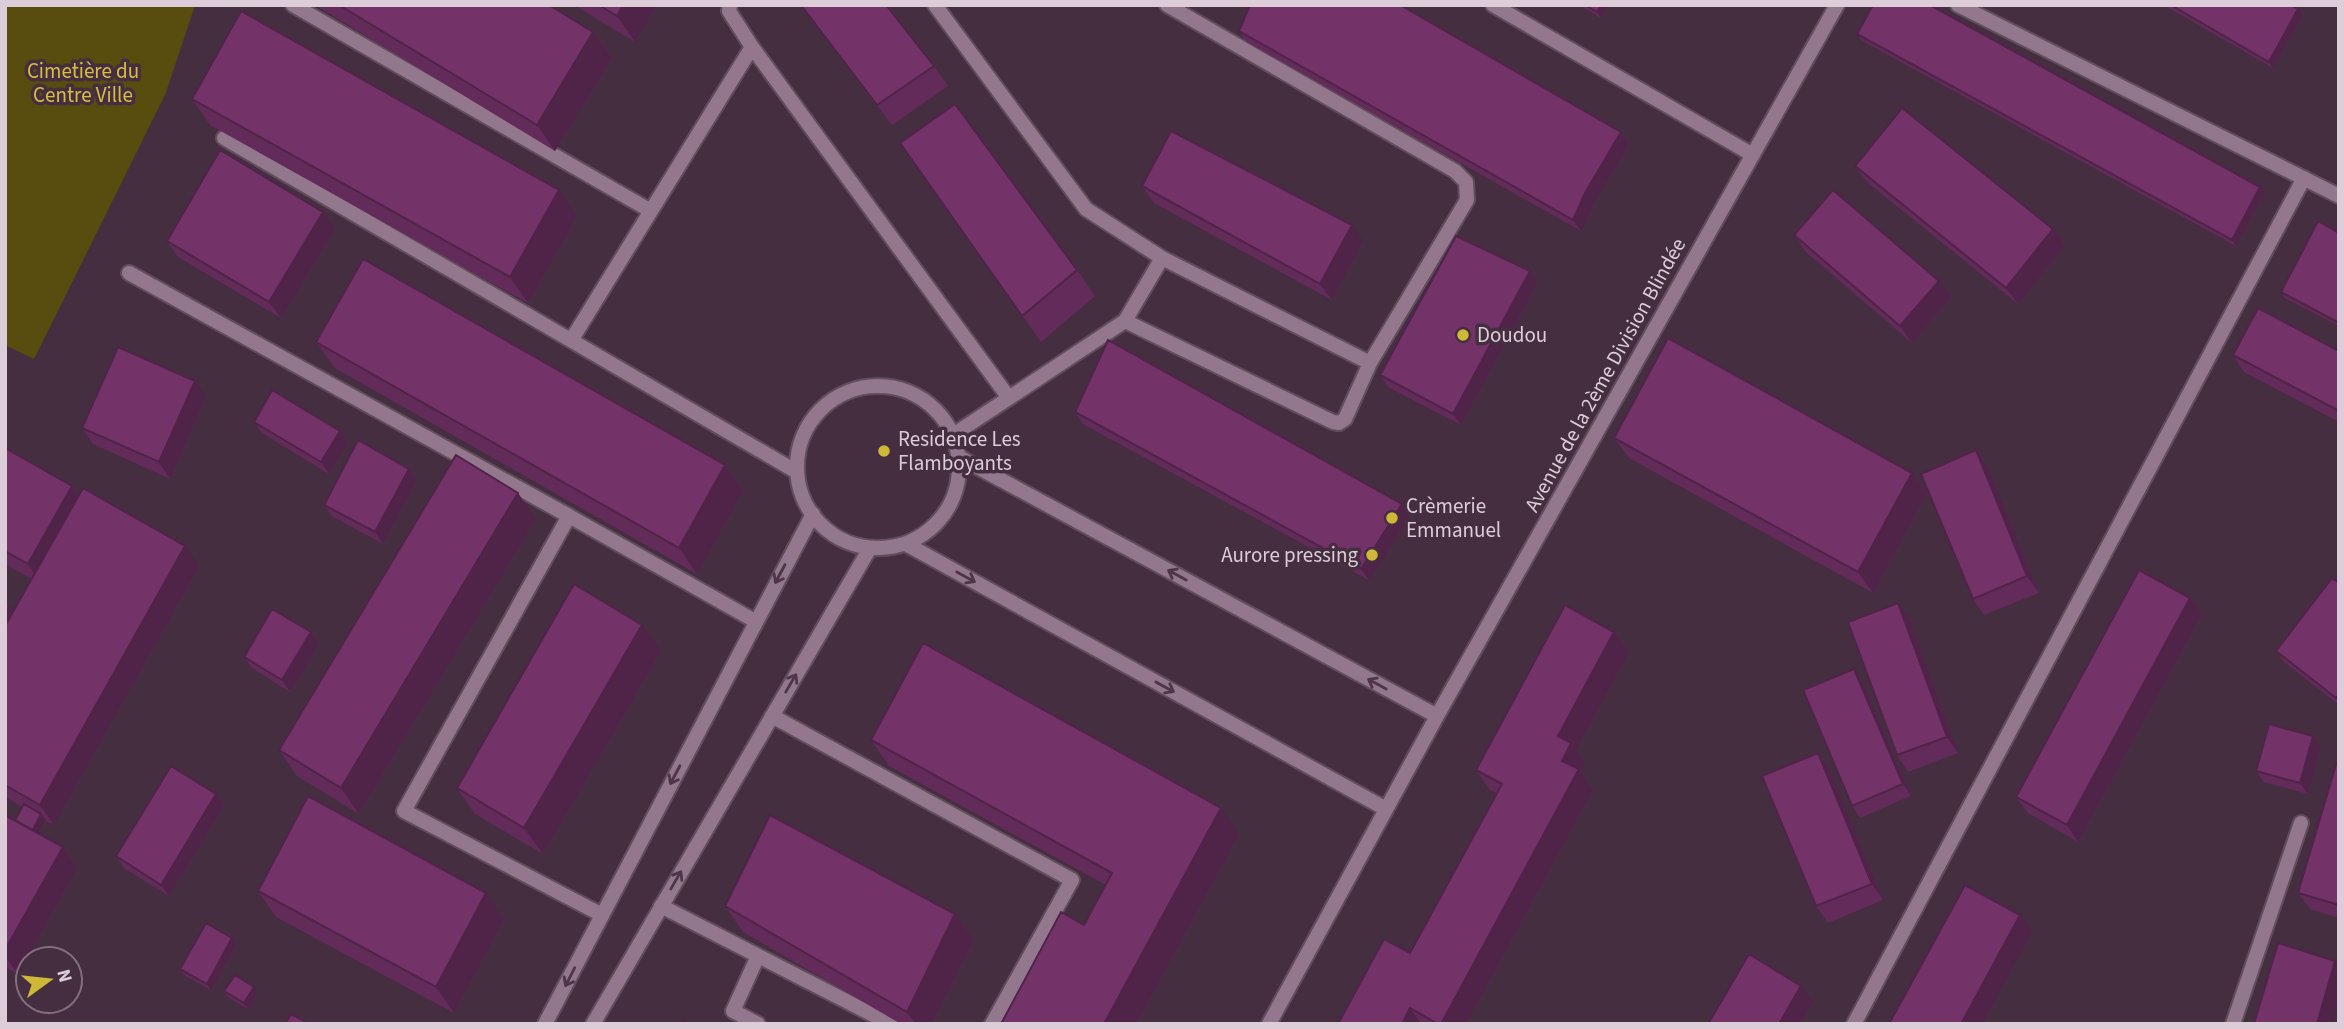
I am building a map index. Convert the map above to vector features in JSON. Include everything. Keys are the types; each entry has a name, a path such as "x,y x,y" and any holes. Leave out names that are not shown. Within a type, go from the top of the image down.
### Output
{"street":[{"path":"293,5 651,211"},
{"path":"730,5 729,10 752,47 1009,398"},
{"path":"935,5 1086,209 1162,258 1370,363"},
{"path":"1125,321 1339,423 1345,419 1370,363 1467,200 1466,182 1455,171 1167,5"},
{"path":"1493,5 1753,155"},
{"name":"Avenue de la 2ème Division Blindée","path":"1269,1024 1385,809 1837,5"},
{"path":"1958,5 2339,196"},
{"path":"572,339 752,47"},
{"path":"224,138 797,472"},
{"path":"1854,1024 2304,178"},
{"path":"953,435 1125,321 1162,258"},
{"path":"129,273 755,621"},
{"path":"882,386 904,390 924,400 941,416 953,435 959,457 958,484 947,510 930,530 906,544 870,548 848,542 828,530 813,514 802,494 797,472 800,449 807,428 821,410 839,396 860,388 882,386"},
{"path":"959,457 1437,716"},
{"path":"545,1024 813,514"},
{"path":"569,516 404,811 602,915"},
{"path":"906,544 1385,809"},
{"path":"593,1024 870,548"},
{"path":"772,716 1072,880 992,1024"},
{"path":"2233,1024 2301,823"},
{"path":"661,906 891,1024"},
{"path":"758,956 733,1011 758,1024"}],"green space":[{"name":"Cimetière du Centre Ville","path":"5,5 195,5 165,95 34,359 5,345"}],"building":[{"path":"339,5 549,5 593,32 537,125"},
{"path":"599,5 623,5 617,16"},
{"path":"801,5 886,5 934,66 877,105"},
{"path":"1250,5 1400,5 1621,132 1585,193 1573,220 1239,31"},
{"path":"1585,5 1601,5 1597,12"},
{"path":"1873,5 1930,5 2260,187 2232,240 1857,34"},
{"path":"2171,5 2291,5 2298,9 2269,62"},
{"path":"241,11 559,190 510,277 192,99"},
{"path":"955,104 1077,270 1022,316 900,143"},
{"path":"1902,108 2053,229 2006,288 1855,166"},
{"path":"1171,131 1352,225 1320,284 1142,186"},
{"path":"220,150 323,212 269,302 167,241"},
{"path":"1833,190 1939,281 1900,326 1794,235"},
{"path":"2318,221 2339,233 2339,323 2281,292"},
{"name":"Doudou","path":"1456,236 1530,271 1453,414 1380,375"},
{"path":"363,259 725,465 679,548 316,342"},
{"path":"2258,308 2339,351 2339,411 2233,355"},
{"path":"1668,338 1912,473 1858,572 1614,438"},
{"path":"1108,340 1402,504 1361,569 1075,412"},
{"path":"118,347 195,381 159,462 82,428"},
{"path":"272,390 340,431 321,462 254,422"},
{"path":"358,440 409,469 375,532 324,505"},
{"path":"5,448 72,486 28,564 5,551"},
{"path":"1976,450 2027,576 1973,599 1921,474"},
{"path":"456,455 518,493 341,788 279,750"},
{"path":"83,488 185,546 40,805 5,785 5,626"},
{"path":"2139,570 2190,598 2067,825 2016,797"},
{"path":"2332,578 2339,583 2339,694 2336,698 2276,651"},
{"path":"574,584 642,625 524,828 457,788"},
{"path":"1898,603 1947,737 1897,755 1848,622"},
{"path":"1565,605 1614,632 1558,736 1571,743 1562,761 1579,769 1441,1024 1410,1008 1402,1024 1338,1024 1384,939 1410,953 1502,784 1476,770"},
{"path":"272,609 311,632 282,680 244,657"},
{"path":"923,643 1221,808 1104,1024 1001,1024 1061,912 1084,925 1112,873 871,740"},
{"path":"1854,669 1903,784 1852,806 1803,690"},
{"path":"2269,724 2313,736 2300,783 2256,771"},
{"path":"1818,753 1872,884 1816,906 1762,776"},
{"path":"2339,754 2339,905 2298,893"},
{"path":"171,766 216,794 161,885 116,856"},
{"path":"308,796 486,893 436,987 258,891"},
{"path":"24,804 41,814 33,830 15,820"},
{"path":"5,815 63,847 5,950"},
{"path":"770,815 955,914 907,1012 725,906"},
{"path":"1965,885 2020,915 1961,1024 1889,1024"},
{"path":"206,923 232,938 207,984 180,969"},
{"path":"2278,943 2335,961 2317,1024 2254,1024"},
{"path":"1749,954 1801,986 1779,1024 1708,1024"},
{"path":"235,975 254,987 244,1003 224,991"},
{"path":"291,1014 310,1024 285,1024"}],"place":[{"name":"Doudou","path":"1463,335"},
{"name":"Residence Les Flamboyants","path":"884,451"},
{"name":"Crèmerie Emmanuel","path":"1392,518"},
{"name":"Aurore pressing","path":"1372,555"}]}
